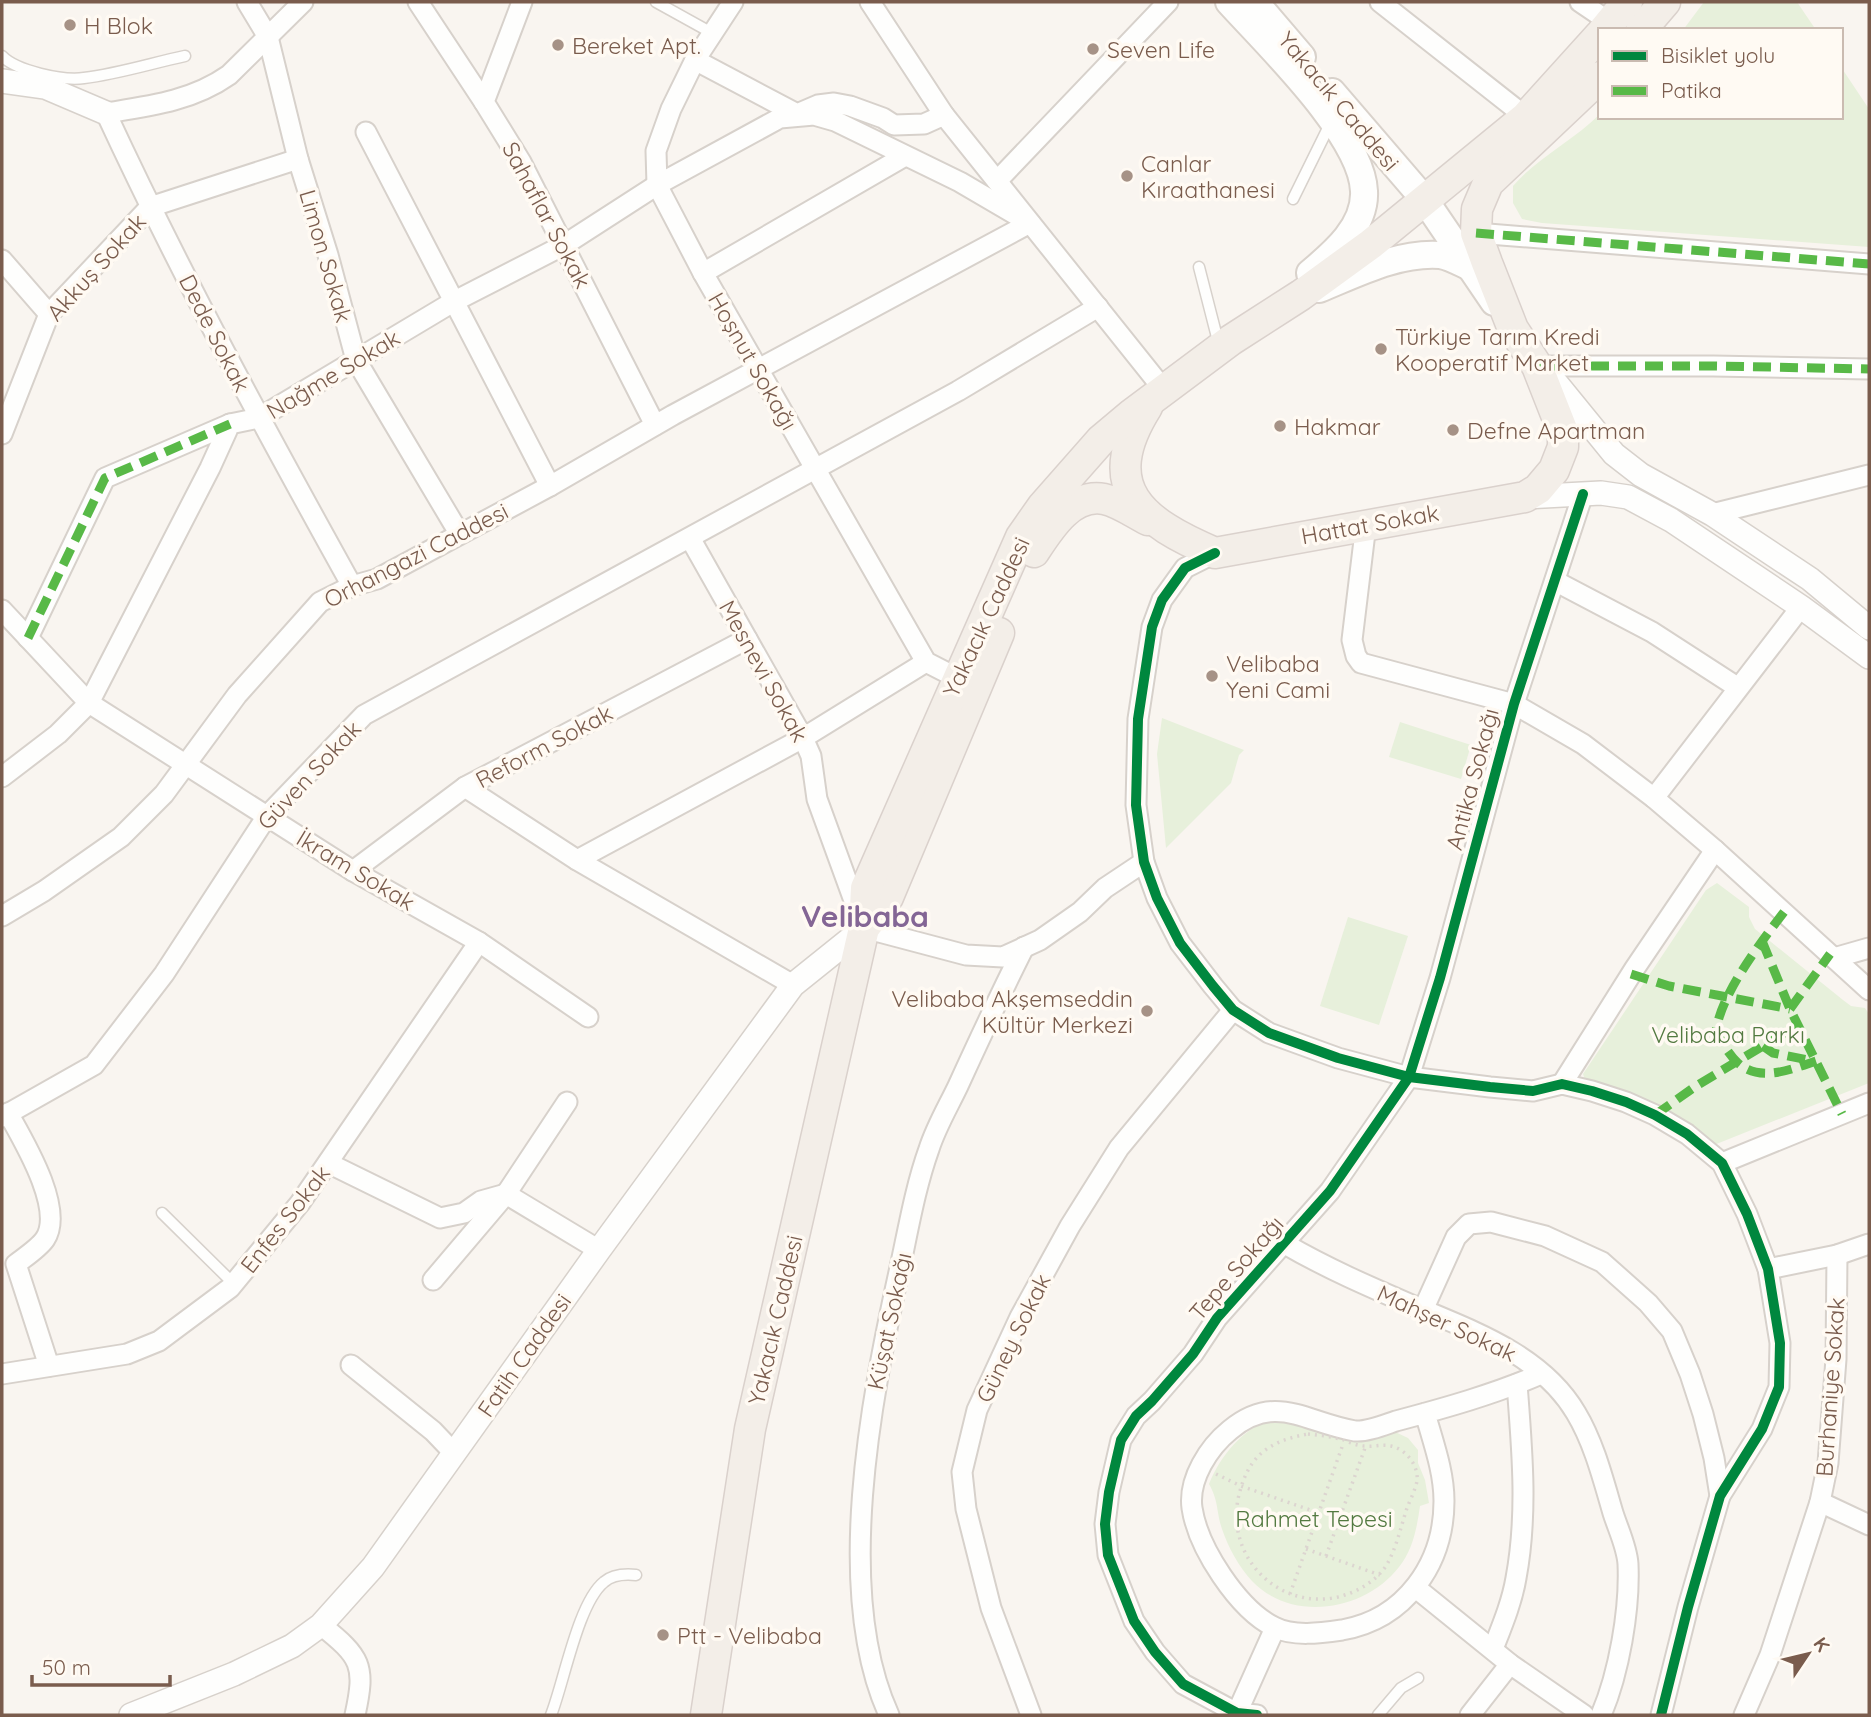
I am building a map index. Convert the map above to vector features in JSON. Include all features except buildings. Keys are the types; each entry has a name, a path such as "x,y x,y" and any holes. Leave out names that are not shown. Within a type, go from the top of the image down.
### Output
{"main road":[{"name":"Yakacık Caddesi","path":"967,683 1014,551 1042,506 1101,440 1226,344 1335,252 1349,236 1360,215 1364,191 1351,148 1333,119 1229,2"},
{"name":"Yakacık Caddesi","path":"1255,2 1424,200 1513,329"},
{"path":"1643,28 1665,2"},
{"path":"1424,200 1526,117 1598,36"},
{"path":"1525,497 1547,480 1554,470 1563,447 1563,432 1559,416 1537,366 1513,329 1476,233 1477,209 1488,183 1598,79"},
{"name":"Yakacık Caddesi","path":"1226,344 1361,252 1424,200"},
{"name":"Yakacık Caddesi","path":"1301,295 1389,262 1414,257 1441,255 1470,267"},
{"path":"1159,394 1133,433 1125,463 1125,481 1136,501 1158,524 1182,539 1215,553"},
{"name":"Hattat Sokak","path":"1215,553 1525,497"},
{"name":"Yakacık Caddesi","path":"706,1715 750,1429 864,928 866,888 1027,564 1063,513 1086,500 1105,499 1158,524"}],"street":[{"name":"Limon Sokak","path":"247,2 268,37 298,159 328,255 356,360 459,533"},
{"path":"2,81 45,87 106,113 166,103 201,93 229,75 303,2"},
{"name":"Sahaflar Sokak","path":"418,2 521,162 655,425"},
{"path":"484,102 522,2"},
{"name":"Hoşnut Sokağı","path":"733,2 695,60 671,109 656,151 657,185 703,273 926,662"},
{"path":"870,2 944,115 1098,307 1159,394"},
{"path":"996,181 1168,2"},
{"path":"1380,2 1526,117"},
{"path":"1580,2 1610,22"},
{"path":"695,60 797,114 835,121 960,182 1030,223"},
{"name":"Nağme Sokak","path":"28,638 105,478 230,424 259,418 453,302 564,245 657,185 780,118 818,105 834,103 883,118 894,125 925,124 944,115"},
{"name":"Dede Sokak","path":"106,113 150,207 259,418 352,586"},
{"path":"883,118 900,153"},
{"path":"366,132 550,485"},
{"path":"703,273 900,153"},
{"name":"Akkuş Sokak","path":"2,433 49,314 150,207 298,159"},
{"name":"Orhangazi Caddesi","path":"2,916 44,891 121,837 164,794 237,695 320,602 352,586 377,579 655,425 1030,223"},
{"path":"1476,233 1869,264"},
{"path":"2,260 49,314"},
{"name":"Güven Sokak","path":"5,1115 94,1065 164,974 267,816 364,716 958,391 1098,307"},
{"path":"1537,366 1869,369"},
{"path":"1537,366 1557,384 1614,454 1641,475 1712,514 1810,579 1869,628"},
{"path":"2,777 58,734 89,704 230,424"},
{"path":"1712,514 1869,475"},
{"path":"1525,497 1601,493 1629,497 1655,510 1801,607 1869,657"},
{"name":"Antika Sokağı","path":"1409,1077 1440,978 1514,704 1583,494"},
{"path":"1366,524 1352,640 1356,656 1361,663 1514,704 1583,744 1654,798 1715,850 1869,990"},
{"name":"Mesnevi Sokak","path":"690,538 803,738 811,756 817,799 864,928"},
{"path":"1215,553 1185,568 1161,600 1152,627 1138,719 1136,805 1144,862 1157,898 1180,943 1233,1010 1269,1033 1303,1046 1409,1077 1533,1091 1562,1084 1592,1091 1655,1115 1687,1134 1722,1163 1748,1214 1768,1269 1780,1343 1779,1387 1762,1429 1720,1496 1661,1715"},
{"path":"1555,581 1651,632 1737,687"},
{"path":"1654,798 1801,607"},
{"name":"İkram Sokak","path":"2,610 89,704 353,872 479,942 589,1017"},
{"name":"Reform Sokak","path":"353,872 465,788 747,639"},
{"path":"577,860 803,738 926,662 967,683"},
{"path":"465,788 577,860 793,985"},
{"path":"1562,1084 1631,974 1715,850"},
{"path":"864,928 966,955 1003,957 1040,940 1080,912 1105,888 1144,862"},
{"name":"Fatih Caddesi","path":"131,1715 234,1674 292,1646 321,1626 373,1567 599,1250 793,985 864,928"},
{"name":"Enfes Sokak","path":"2,1374 127,1354 159,1341 234,1284 300,1203 479,942"},
{"name":"Küşat Sokağı","path":"889,1715 872,1661 864,1618 861,1564 872,1403 909,1228 929,1149 1024,947"},
{"path":"1834,958 1869,948"},
{"name":"Güney Sokak","path":"1031,1715 991,1608 965,1509 962,1472 977,1410 1020,1317 1070,1226 1119,1148 1233,1010"},
{"name":"Tepe Sokağı","path":"1237,1714 1183,1684 1154,1652 1134,1621 1119,1588 1108,1555 1105,1524 1121,1440 1136,1416 1153,1401 1193,1354 1217,1318 1285,1244 1355,1157 1409,1077"},
{"path":"433,1280 506,1194 567,1102"},
{"path":"1722,1163 1869,1103"},
{"path":"5,1115 35,1159 44,1182 50,1218 46,1238 16,1264 49,1366"},
{"path":"328,1163 440,1218 464,1213 481,1201 506,1194 599,1250"},
{"path":"1423,1310 1456,1237 1469,1224 1491,1222 1545,1236 1602,1262 1648,1303 1672,1331 1703,1415 1720,1496"},
{"name":"Mahşer Sokak","path":"1285,1244 1322,1265 1492,1340 1522,1357 1559,1389 1575,1411 1587,1435 1628,1561 1627,1602 1620,1644 1610,1695 1601,1715"},
{"path":"1768,1269 1836,1255 1869,1244"},
{"name":"Burhaniye Sokak","path":"1744,1715 1770,1655 1820,1502 1828,1463 1836,1359 1836,1255"},
{"path":"351,1365 433,1431 454,1453"},
{"path":"1424,1413 1441,1471 1444,1501 1441,1534 1416,1588 1373,1622 1353,1628 1312,1633 1275,1628 1245,1607 1222,1576 1204,1544 1192,1507 1196,1477 1210,1450 1230,1430 1253,1415 1275,1410 1346,1435 1517,1384 1541,1374"},
{"path":"1493,1650 1516,1580 1522,1539 1524,1476 1517,1384"},
{"path":"1820,1502 1869,1525"},
{"path":"1416,1588 1510,1664 1584,1715"},
{"path":"321,1626 348,1647 359,1665 362,1689 355,1715"},
{"path":"1258,1715 1237,1714 1275,1628"},
{"path":"1471,1715 1510,1664"}],"lane":[{"path":"656,2 712,33"},
{"path":"2,56 26,71 77,79 185,56"},
{"path":"1293,199 1333,119"},
{"path":"1199,267 1226,344"},
{"path":"162,1213 234,1284"},
{"path":"551,1715 591,1598 604,1582 611,1578 636,1575"},
{"path":"1378,1715 1402,1688 1418,1678"}],"path":[{"path":"1308,1434 1346,1435 1365,1447 1389,1445 1400,1448 1410,1458 1416,1470 1417,1481 1391,1558 1380,1575 1358,1589 1329,1599 1290,1594 1271,1584 1259,1574 1242,1549 1236,1519 1236,1504 1241,1486 1253,1462 1278,1442 1308,1434"},
{"path":"1290,1594 1346,1435"},
{"path":"1326,1556 1365,1447"},
{"path":"1201,1467 1241,1486 1319,1513"},
{"path":"1306,1549 1380,1575"}],"green space":[{"path":"1704,2 1797,2 1815,28 1684,28"},
{"path":"1843,70 1869,109 1869,247 1542,223 1522,219 1513,203 1513,186 1544,158 1598,116 1598,119 1843,119"},
{"path":"1162,718 1244,750 1239,755 1231,783 1166,848 1157,754"},
{"path":"1400,722 1471,745 1461,779 1389,757"},
{"name":"Velibaba Parkı","path":"1717,883 1749,907 1749,917 1755,929 1851,1006 1865,1008 1869,1014 1869,1083 1714,1145 1585,1080 1583,1074 1706,890"},
{"path":"1348,917 1408,936 1379,1025 1320,1006"},
{"name":"Rahmet Tepesi","path":"1272,1417 1391,1430 1408,1438 1418,1450 1418,1463 1425,1480 1429,1503 1420,1506 1414,1538 1404,1560 1385,1582 1367,1594 1328,1606 1307,1607 1287,1603 1268,1594 1252,1581 1227,1543 1209,1484 1234,1444 1251,1429"}],"marked path":[{"path":"1476,233 1869,264"},
{"path":"1537,366 1869,369"},
{"path":"28,638 105,478 230,424"},
{"path":"1784,912 1753,953 1733,986 1719,1017 1716,1032 1735,1060 1756,1072 1776,1072 1816,1061"},
{"path":"1762,941 1790,1009 1842,1114"},
{"path":"1790,1009 1830,954"},
{"path":"1631,974 1669,986 1790,1009"},
{"path":"1655,1115 1696,1086 1798,1025"},
{"path":"1763,1046 1773,1053 1813,1061"}],"cycle path":[{"path":"1257,1715 1237,1713 1183,1684 1155,1652 1134,1621 1108,1555 1105,1524 1121,1440 1136,1416 1193,1354 1217,1318 1330,1191 1409,1077 1440,978 1514,704 1583,494"},
{"path":"1215,553 1185,568 1162,600 1152,627 1138,719 1136,805 1144,862 1157,898 1180,943 1213,986 1233,1010 1269,1033 1338,1058 1409,1077 1490,1087 1533,1091 1562,1084 1626,1102 1687,1134 1722,1163 1747,1214 1768,1269 1780,1343 1779,1387 1762,1429 1720,1496 1661,1715"}],"place":[{"name":"H Blok","path":"70,25"},
{"name":"Bereket Apt.","path":"558,45"},
{"name":"Seven Life","path":"1093,49"},
{"name":"Canlar Kıraathanesi","path":"1127,176"},
{"name":"Türkiye Tarım Kredi Kooperatif Market","path":"1381,349"},
{"name":"Hakmar","path":"1280,426"},
{"name":"Defne Apartman","path":"1453,430"},
{"name":"Velibaba Yeni Cami","path":"1212,676"},
{"name":"Velibaba Akşemseddin Kültür Merkezi","path":"1147,1011"},
{"name":"Ptt - Velibaba","path":"663,1635"}],"district":[{"name":"Velibaba","path":"865,916"}]}
